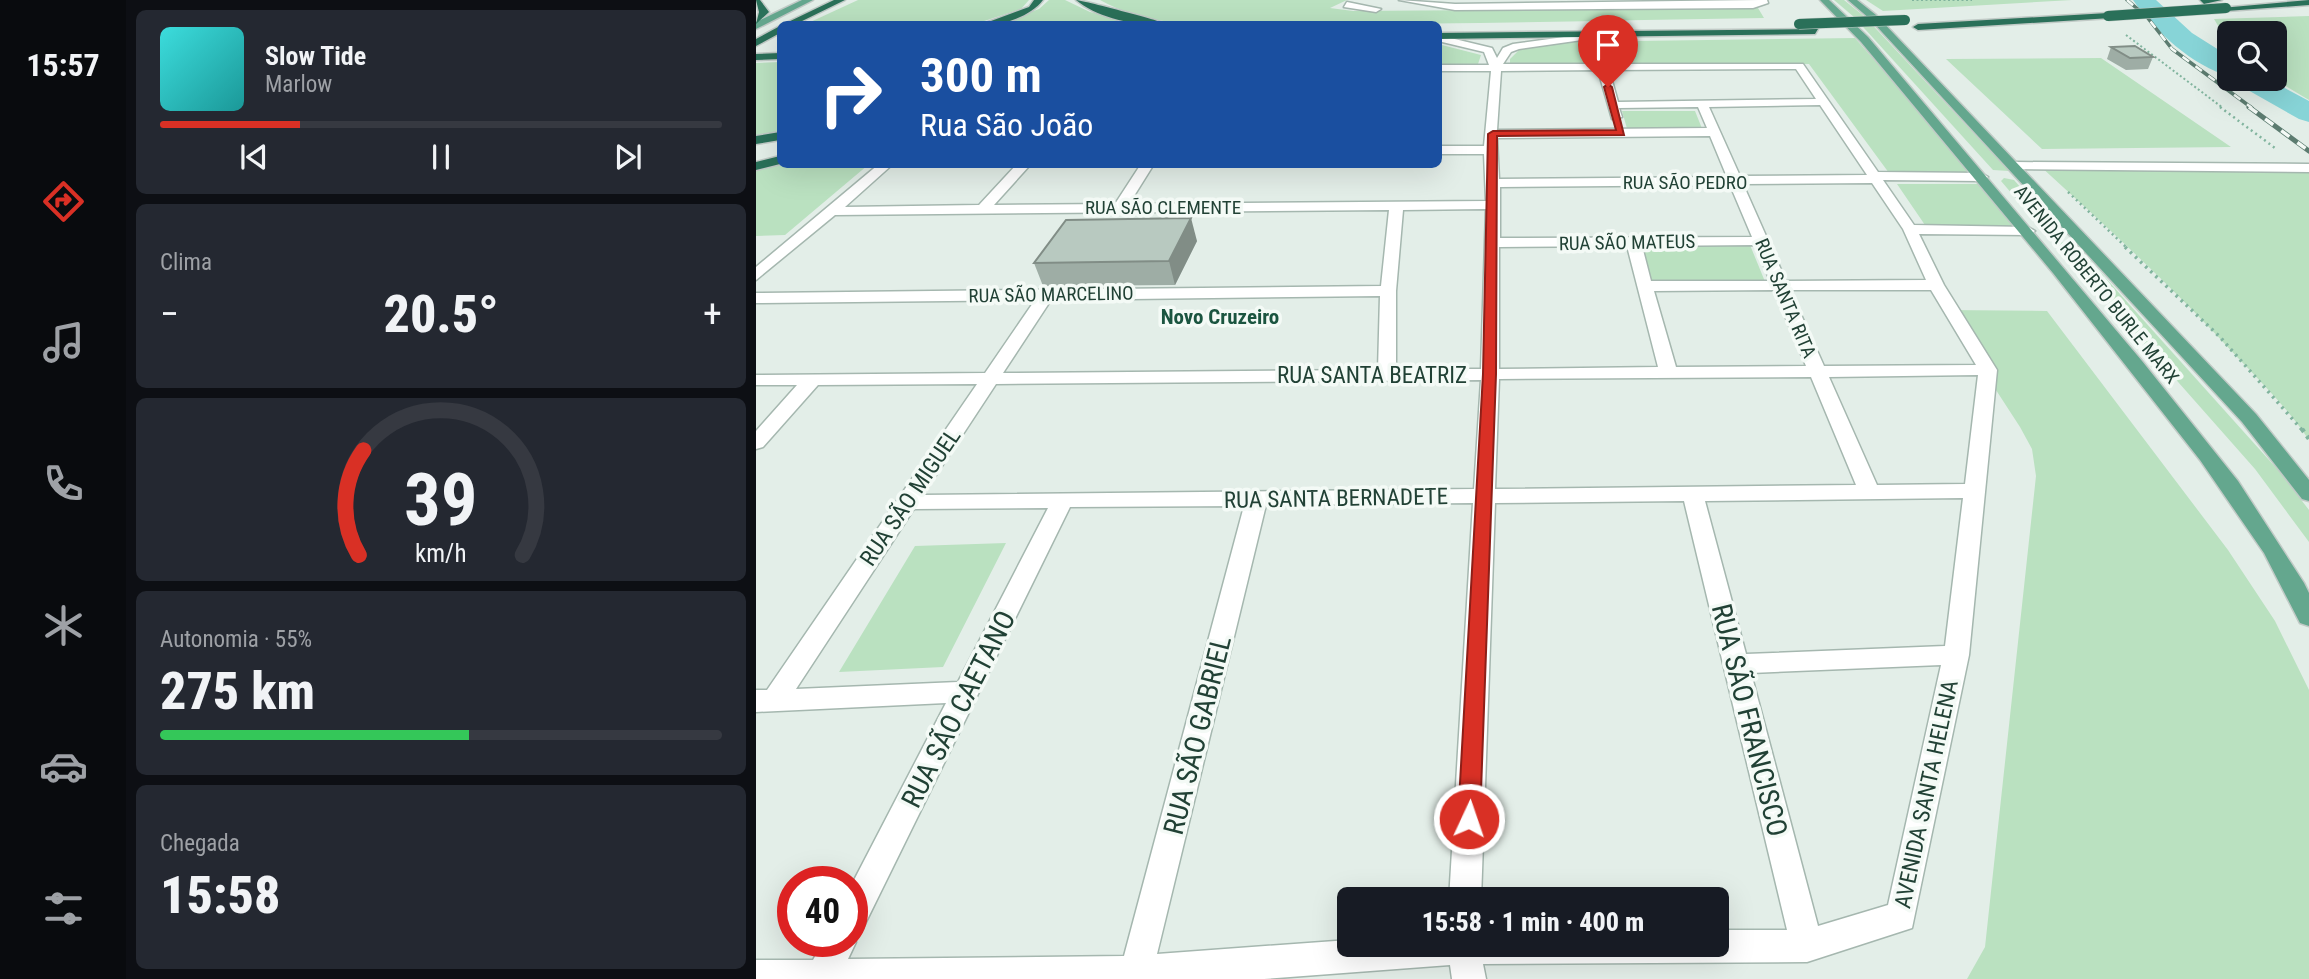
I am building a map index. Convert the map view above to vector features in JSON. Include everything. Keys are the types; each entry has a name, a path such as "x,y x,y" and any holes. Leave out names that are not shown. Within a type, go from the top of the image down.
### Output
{"highway":[{"path":"795,21 841,0"},
{"path":"997,21 1032,9 1039,0"},
{"path":"1080,0 1100,11 1147,21"},
{"path":"1442,29 1800,24 2218,0"},
{"path":"756,1 764,12 756,20"},
{"path":"1442,37 1593,36 1918,27 2309,2"},
{"path":"756,43 777,31"},
{"path":"756,139 777,136"},
{"path":"756,166 777,161"}],"main road":[{"path":"756,26 809,0"},
{"path":"803,17 835,0"},
{"name":"AVENIDA ROBERTO BURLE MARX","path":"1824,0 1844,15 1894,80 2028,231 2212,462 2258,527 2296,589 2309,617"},
{"name":"AVENIDA ROBERTO BURLE MARX","path":"1852,0 1873,17 2020,171 2249,418 2309,494"},
{"path":"1981,177 2020,171"},
{"path":"2028,231 2071,227"}],"street":[{"path":"1359,0 1348,5 1376,9"},
{"path":"1402,0 1455,6 1557,3 1754,5 1764,3 1763,0"},
{"path":"1496,68 1507,50 1517,46 1593,36"},
{"path":"1442,38 1488,50 1496,68 1492,142 1490,374 1466,887"},
{"path":"1442,68 1799,66 1910,229 1936,285 1988,370"},
{"path":"1603,68 1621,133"},
{"path":"1613,105 1825,102"},
{"name":"RUA SANTA RITA","path":"1702,104 1870,492"},
{"path":"1442,149 1492,142 1621,133 1714,132"},
{"path":"2020,171 2039,165 2309,168"},
{"path":"756,275 882,168"},
{"path":"983,209 1021,168"},
{"path":"1120,207 1145,168"},
{"name":"RUA SÃO PEDRO","path":"1493,194 1736,182 1981,177"},
{"name":"RUA SÃO CLEMENTE","path":"832,211 1397,205 1493,194"},
{"path":"1387,375 1388,291 1397,205"},
{"path":"1910,229 2028,231"},
{"name":"RUA SÃO MATEUS","path":"1492,243 1761,241"},
{"path":"1633,242 1668,372"},
{"path":"1645,286 1936,285"},
{"name":"RUA SÃO MARCELINO","path":"756,298 1388,291"},
{"name":"RUA SÃO MIGUEL","path":"765,701 908,502 1047,295"},
{"name":"RUA SANTA BEATRIZ","path":"756,380 1988,370"},
{"name":"AVENIDA SANTA HELENA","path":"1729,949 1807,946 1901,917 1956,655 1988,370"},
{"path":"756,443 813,379"},
{"name":"RUA SANTA BERNADETE","path":"908,502 1975,491"},
{"name":"RUA SÃO FRANCISCO","path":"1693,494 1807,946"},
{"name":"RUA SÃO GABRIEL","path":"1136,972 1257,498"},
{"name":"RUA SÃO CAETANO","path":"868,885 1063,500"},
{"path":"1736,664 1956,655"},
{"path":"765,701 966,692"},
{"path":"822,976 832,957"},
{"name":"AVENIDA SANTA HELENA","path":"756,977 1136,972 1465,957"}],"path":[{"path":"1912,0 1972,0"},
{"path":"2129,29 2127,36 2277,150 2291,166"},
{"path":"2039,165 2220,337 2294,418 2309,439"}],"green space":[{"path":"858,0 1029,0 1021,9 984,21 812,21"},
{"path":"1049,0 1065,0 1090,12 1128,21 1006,21 1039,9"},
{"path":"1100,0 1347,0 1330,8 1353,11 1758,8 1764,18 1442,23 1442,21 1166,21 1126,12"},
{"path":"1834,0 1844,0 1865,17 2009,171 1993,170 1854,17"},
{"path":"1866,0 2072,0 1883,11"},
{"path":"2309,16 2309,100 2287,87 2287,21 2217,21 2217,24 2214,19"},
{"path":"1855,38 1974,174 1889,173 1809,64 1510,69 1510,59 1520,49 1562,42"},
{"path":"1442,45 1481,55 1477,67 1442,67"},
{"path":"2101,58 2231,147 2042,149 1946,59"},
{"path":"777,62 777,132 756,136 756,63"},
{"path":"1622,111 1695,111 1703,131 1628,132"},
{"path":"777,163 777,168 864,168 785,235 756,236 756,169"},
{"path":"2039,165 2309,171 2309,440 2276,398 2191,308"},
{"path":"2004,178 2014,180 2053,224 2037,223 2001,181"},
{"path":"1897,184 1978,184 2015,228 1927,228"},
{"path":"2060,242 2076,245 2278,470 2309,510 2309,542 2255,469 2057,245"},
{"path":"1750,245 1766,284 1651,285 1642,246"},
{"path":"1944,310 2047,311 2228,550 2275,621 2309,690 2309,979 1967,979 1985,947 2036,476 2032,449 2020,427"},
{"path":"1006,543 943,667 839,672 915,546"}],"building":[{"path":"2135,46 2153,57 2130,58 2111,47"},
{"path":"1191,218 1169,261 1034,263 1066,220"}],"waterway":[{"path":"2144,0 2183,38 2217,60"},
{"path":"2270,91 2309,113"}],"railway":[{"path":"2127,0 2147,17 2172,49 2252,108"},
{"path":"2249,107 2309,151"}],"district":[{"name":"Novo Cruzeiro","path":"1220,317"}],"route":[{"path":"1469,819 1490,374 1493,183 1490,150 1493,134 1621,133 1608,87"}]}
